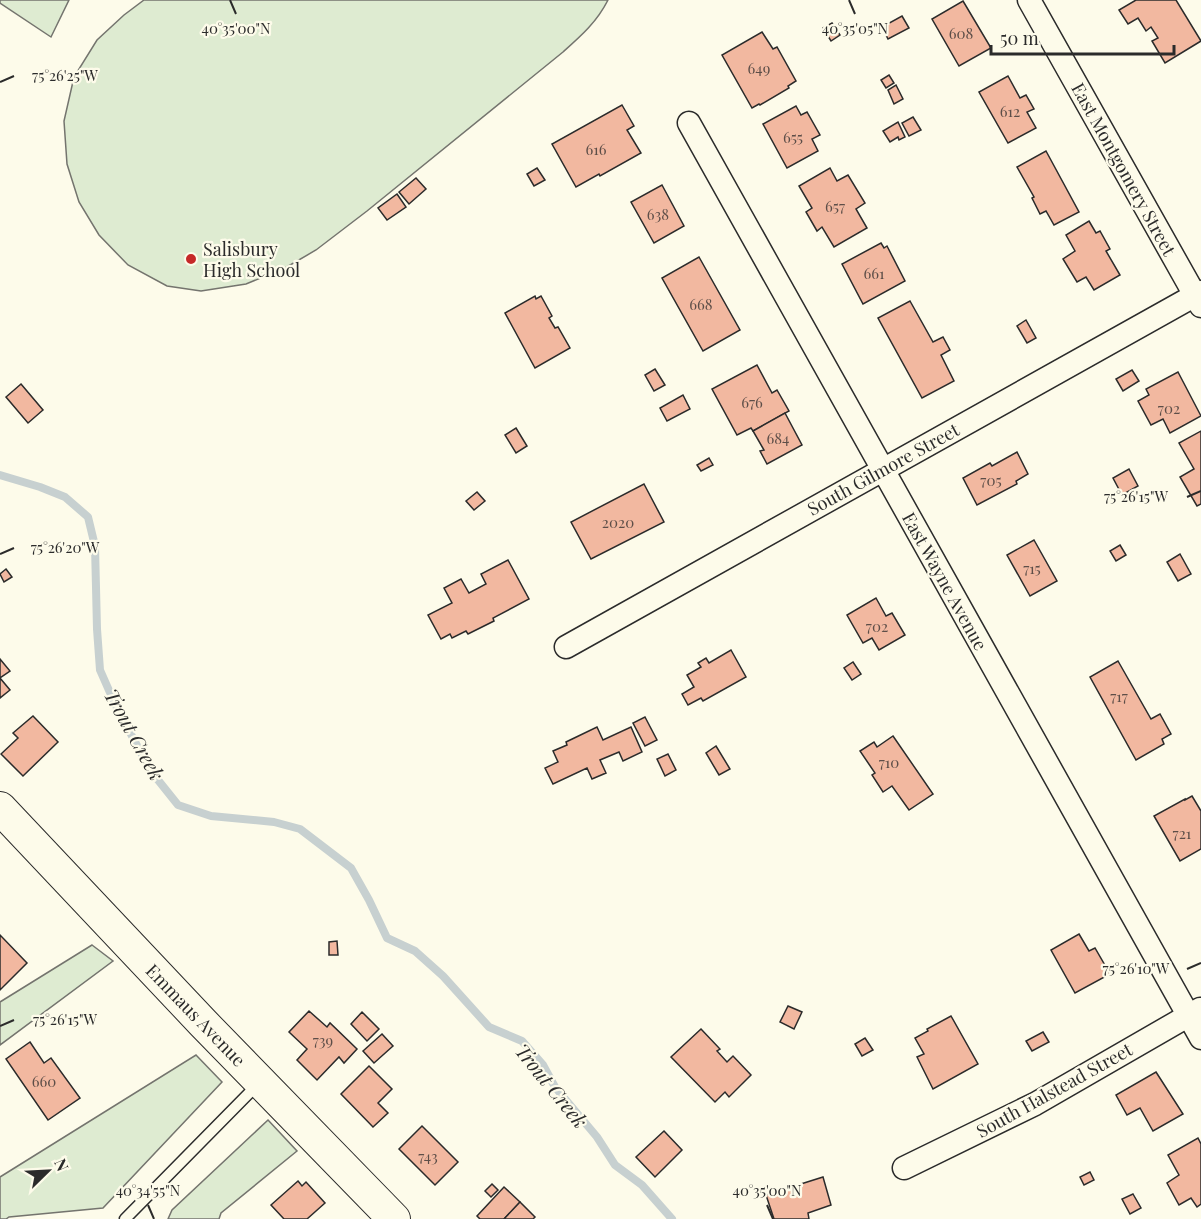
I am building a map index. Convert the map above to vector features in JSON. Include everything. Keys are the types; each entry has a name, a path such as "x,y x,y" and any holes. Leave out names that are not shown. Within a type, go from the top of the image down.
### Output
{"main road":[{"name":"Emmaus Avenue","path":"0,808 394,1219"}],"street":[{"name":"East Montgomery Street","path":"1029,0 1199,298"},
{"name":"East Wayne Avenue","path":"689,123 882,470 1195,1012 1201,1038"},
{"name":"South Gilmore Street","path":"566,647 882,470 1199,298"},
{"name":"South Halstead Street","path":"904,1168 1035,1104 1195,1012"}],"lane":[{"path":"125,1219 260,1081"}],"green space":[{"path":"0,0 69,0 51,37 0,3"},
{"name":"Salisbury High School","path":"144,0 608,0 594,22 563,52 316,250 285,268 246,284 201,291 167,286 128,265 99,235 79,202 67,164 64,121 74,77 97,40"},
{"path":"92,945 113,961 0,1045 0,1002"},
{"path":"196,1055 222,1082 103,1208 0,1219 0,1177"},
{"path":"268,1120 297,1151 221,1213 219,1219 168,1219 172,1210"}],"building":[{"path":"1136,0 1176,0 1201,41 1165,63 1152,41 1158,38 1151,27 1146,31 1138,18 1128,24 1119,10"},
{"path":"963,1 991,48 959,66 932,19"},
{"path":"902,16 909,28 888,39 882,27"},
{"path":"832,23 840,35 831,41 823,28"},
{"path":"762,32 773,49 777,47 796,81 788,86 789,88 752,108 722,55"},
{"path":"889,75 894,83 886,88 881,80"},
{"path":"1008,76 1020,98 1026,95 1034,109 1027,112 1036,128 1008,143 979,92"},
{"path":"896,85 903,99 894,104 888,90"},
{"path":"622,105 634,126 627,130 641,153 576,187 552,144"},
{"path":"796,106 801,115 807,112 820,135 812,139 818,151 787,168 763,124"},
{"path":"913,117 921,130 909,136 902,123"},
{"path":"898,122 905,137 899,140 898,137 890,142 883,131"},
{"path":"1046,151 1079,212 1054,225 1046,211 1040,214 1032,198 1034,197 1017,167"},
{"path":"537,168 545,180 534,186 527,174"},
{"path":"830,168 837,181 848,175 865,203 856,209 867,228 834,247 822,227 817,231 806,212 812,208 799,186"},
{"path":"416,178 426,189 409,204 399,192"},
{"path":"662,185 684,226 654,243 631,202"},
{"path":"397,194 406,207 387,220 378,208"},
{"path":"1089,221 1096,233 1100,231 1110,249 1106,251 1120,275 1094,290 1086,277 1077,282 1063,259 1075,251 1066,235"},
{"path":"881,243 884,248 887,246 905,281 863,304 842,264"},
{"path":"699,257 740,330 703,351 662,278"},
{"path":"535,296 536,299 541,296 552,316 549,318 555,328 558,327 570,348 535,368 505,313"},
{"path":"910,301 933,342 943,337 950,350 941,355 954,381 922,398 878,318"},
{"path":"1026,320 1036,338 1027,343 1017,326"},
{"path":"757,365 772,393 777,390 789,411 753,431 751,428 737,435 712,389"},
{"path":"655,369 665,385 654,391 645,375"},
{"path":"1132,370 1139,381 1123,391 1116,379"},
{"path":"1178,372 1201,416 1170,433 1163,419 1151,425 1138,401 1149,395 1146,389"},
{"path":"21,384 43,410 28,423 6,397"},
{"path":"683,395 690,409 667,421 660,408"},
{"path":"785,413 802,445 767,464 760,451 764,450 753,431"},
{"path":"516,428 527,446 516,453 505,435"},
{"path":"1201,431 1201,504 1197,506 1180,477 1194,469 1179,443"},
{"path":"1017,452 1028,474 1016,481 1017,484 977,505 963,478 990,463 992,466"},
{"path":"709,458 713,465 701,471 697,465"},
{"path":"1129,469 1138,486 1122,495 1113,478"},
{"path":"644,484 664,522 591,559 571,522"},
{"path":"477,492 485,501 474,510 466,501"},
{"path":"1034,540 1057,581 1030,596 1007,555"},
{"path":"1120,545 1126,555 1116,561 1110,551"},
{"path":"1180,554 1191,574 1178,581 1167,562"},
{"path":"508,560 529,599 468,634 466,631 452,638 450,634 441,639 428,615 452,603 444,588 461,579 469,593 486,584 481,574"},
{"path":"6,569 12,577 4,582 0,574"},
{"path":"876,598 886,616 892,613 905,635 879,650 872,638 863,643 847,615"},
{"path":"731,650 746,677 703,701 701,698 688,705 682,694 694,687 687,675 701,667 698,663 706,658 709,663"},
{"path":"0,659 10,671 0,678"},
{"path":"1118,661 1151,719 1160,714 1171,734 1162,739 1164,744 1136,760 1090,677"},
{"path":"853,662 861,674 852,680 844,668"},
{"path":"0,678 10,690 0,698"},
{"path":"33,716 58,742 23,776 1,754 18,738 13,733"},
{"path":"645,717 657,740 645,746 633,723"},
{"path":"597,727 603,740 631,727 642,752 623,761 619,752 600,760 606,773 592,779 587,768 553,784 545,768 558,762 553,751"},
{"path":"893,736 933,794 909,810 892,786 883,792 872,775 875,773 860,751 874,742 877,747"},
{"path":"716,746 730,769 719,775 706,753"},
{"path":"668,754 676,770 665,776 657,759"},
{"path":"1192,796 1201,811 1201,849 1180,861 1154,816"},
{"path":"1079,934 1089,951 1095,948 1110,974 1075,993 1051,950"},
{"path":"0,935 27,963 0,990"},
{"path":"337,941 338,955 329,955 329,942"},
{"path":"788,1006 802,1012 794,1029 780,1022"},
{"path":"309,1011 327,1027 330,1023 357,1049 344,1063 339,1057 317,1080 297,1060 307,1049 289,1032"},
{"path":"362,1012 379,1029 367,1041 351,1024"},
{"path":"951,1016 978,1064 933,1089 917,1057 924,1054 915,1038"},
{"path":"701,1029 720,1049 717,1051 727,1062 733,1056 751,1075 729,1097 725,1092 715,1102 671,1057"},
{"path":"1043,1032 1049,1042 1032,1051 1026,1041"},
{"path":"382,1034 393,1046 374,1063 363,1051"},
{"path":"865,1038 873,1050 862,1056 855,1044"},
{"path":"30,1042 44,1063 51,1058 80,1098 48,1120 6,1059"},
{"path":"369,1066 392,1089 378,1103 388,1113 373,1127 341,1094"},
{"path":"1156,1072 1183,1114 1153,1131 1140,1108 1127,1115 1116,1095"},
{"path":"422,1126 458,1162 435,1185 399,1149"},
{"path":"664,1131 682,1150 655,1177 636,1157"},
{"path":"1198,1138 1201,1144 1201,1204 1197,1207 1191,1198 1179,1205 1167,1183 1179,1175 1168,1155"},
{"path":"1090,1172 1094,1180 1084,1185 1080,1177"},
{"path":"823,1177 831,1205 808,1213 809,1219 774,1219 766,1195"},
{"path":"298,1181 302,1186 306,1182 325,1203 307,1219 284,1219 271,1205"},
{"path":"492,1184 498,1190 491,1197 485,1191"},
{"path":"504,1187 520,1202 504,1219 480,1219 477,1216"},
{"path":"1133,1194 1141,1208 1130,1214 1122,1199"},
{"path":"520,1202 535,1217 533,1219 504,1219"}],"waterway":[{"name":"Trout Creek","path":"0,475 65,497 88,517 95,546 100,670 150,770 178,805 211,816 274,822 300,829 351,868 387,938 415,951 443,976 489,1027 522,1041 543,1065 555,1087 597,1137 615,1165 642,1185 672,1219"}],"place":[{"name":"Salisbury High School","path":"191,259"}]}
